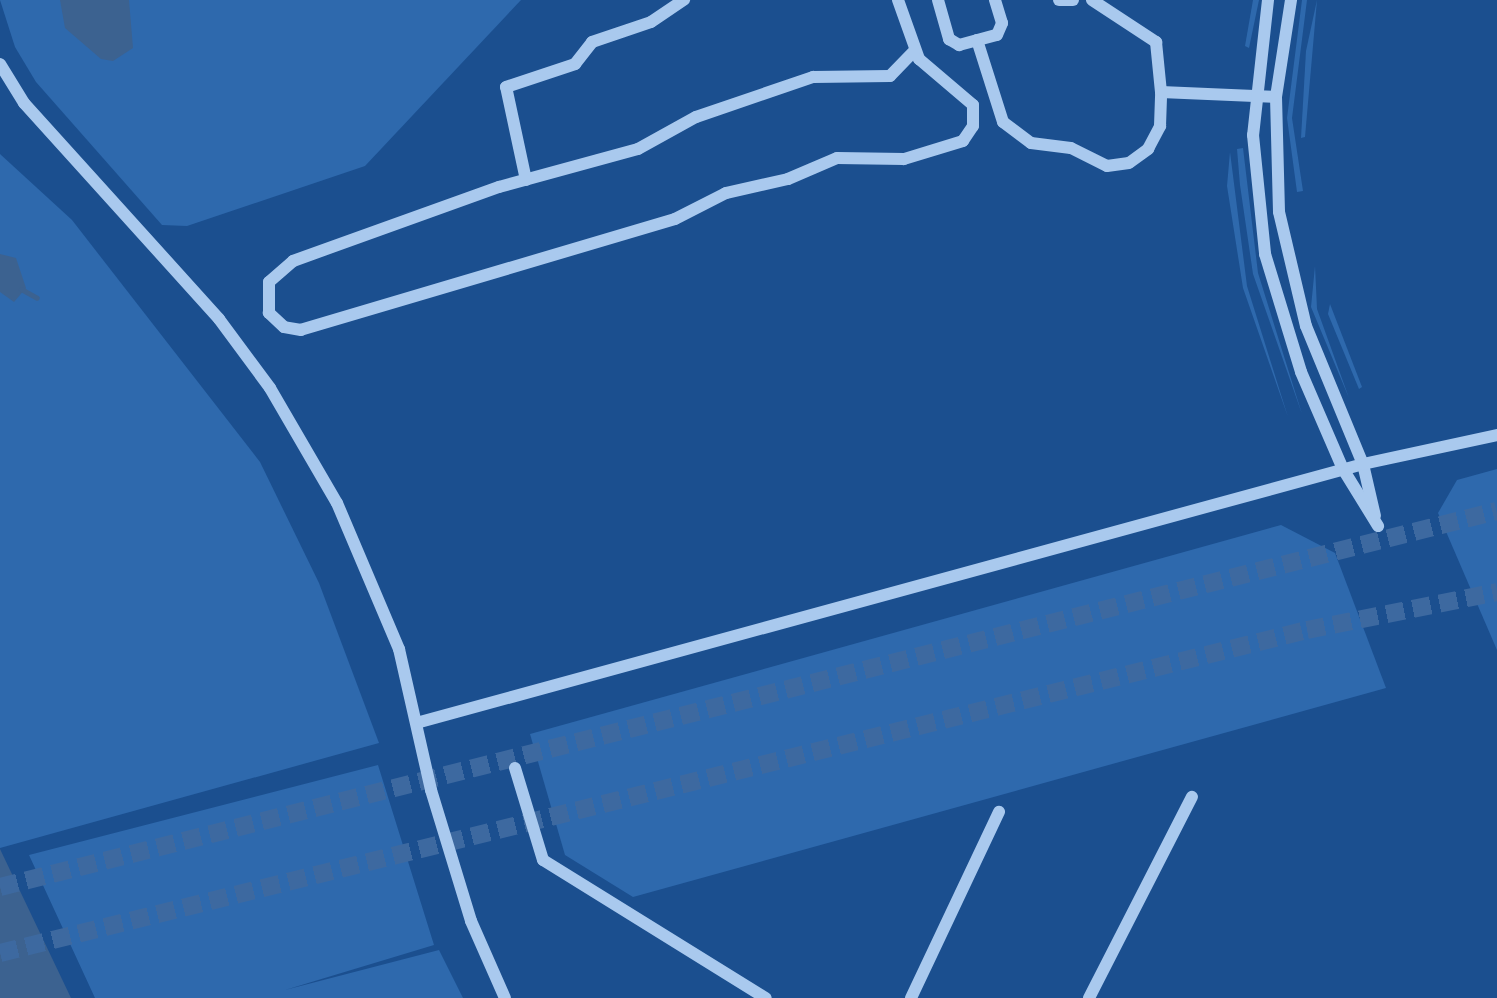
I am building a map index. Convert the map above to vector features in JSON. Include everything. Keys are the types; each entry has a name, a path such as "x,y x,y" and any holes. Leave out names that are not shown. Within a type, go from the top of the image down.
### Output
{"street":[{"path":"526,180 506,87 575,64 592,42 651,22 684,0"},
{"path":"898,0 914,51 970,98 975,116 963,141 904,159 837,158 788,179 726,193 675,219 300,330 284,327 270,313 269,282 293,261 526,180 638,149 696,117 813,77 890,76 914,51"},
{"path":"937,0 953,43 977,40 1001,29 995,0"},
{"path":"1059,0 1073,0"},
{"path":"977,40 1003,122 1031,144 1071,148 1107,166 1129,163 1149,149 1160,126 1161,92 1156,42 1093,0"},
{"path":"1268,0 1254,96 1254,175 1271,281 1343,470 1378,526 1363,464 1294,289 1275,169 1276,97 1291,0"},
{"path":"0,64 24,103 184,277 270,388 337,503 400,649 420,722 431,789 471,921 505,998"},
{"path":"1161,92 1276,97"},
{"path":"420,722 1363,464 1497,435"},
{"path":"515,768 543,860 766,998"},
{"path":"1089,998 1192,797"},
{"path":"911,998 999,812"}],"shaded area":[{"path":"0,0 521,0 365,166 187,226 162,225 36,82 15,47"},
{"path":"60,0 129,0 133,48 113,61 101,59 65,28"},
{"path":"1253,0 1259,0 1249,48 1245,46"},
{"path":"1302,0 1307,0 1292,118 1303,191 1297,192 1287,118"},
{"path":"1317,0 1305,137 1301,138 1306,51"},
{"path":"1243,148 1258,273 1302,414 1253,274 1237,149"},
{"path":"1230,152 1247,286 1288,417 1243,288 1227,186"},
{"path":"0,154 72,220 260,462 319,583 379,743 0,848"},
{"path":"0,254 16,258 26,288 14,302 0,292"},
{"path":"1315,266 1317,309 1349,398 1311,307"},
{"path":"1330,304 1362,387 1359,389 1328,314"},
{"path":"1497,469 1497,650 1438,513 1457,480"},
{"path":"1281,525 1335,553 1386,688 633,897 565,855 530,734"},
{"path":"378,765 434,945 285,990 439,950 463,998 95,998 29,855"},
{"path":"0,849 71,998 0,998"}],"waterway":[{"path":"21,289 37,298"}],"tunnel":[{"path":"0,887 1497,511"},
{"path":"0,953 1307,630 1497,592"}]}
